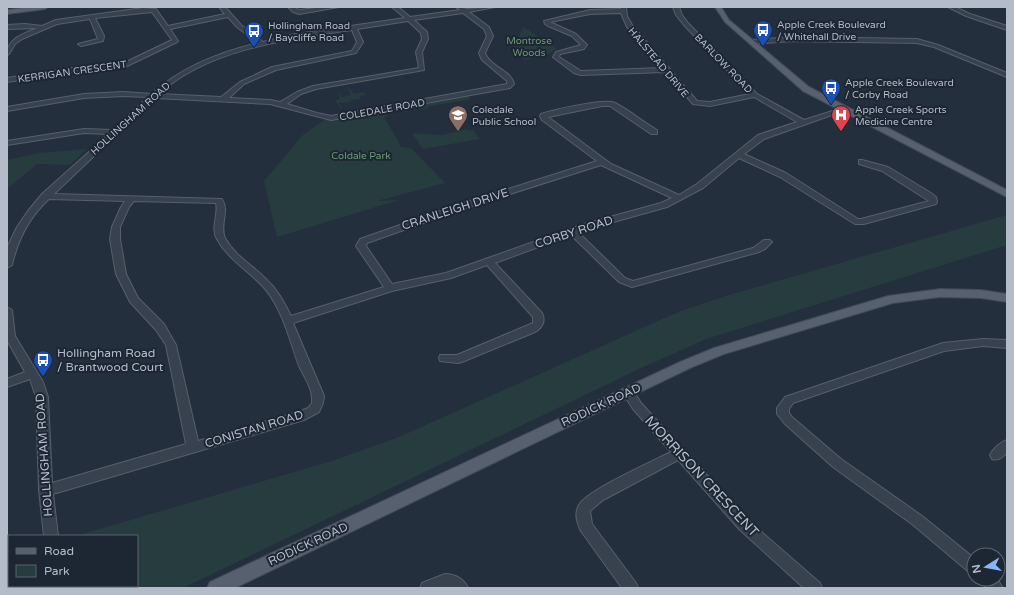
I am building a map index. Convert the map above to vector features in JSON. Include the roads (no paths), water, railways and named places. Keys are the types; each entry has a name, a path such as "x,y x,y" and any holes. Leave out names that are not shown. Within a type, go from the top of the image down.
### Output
{"main road":[{"path":"7,12 46,7"},
{"path":"718,7 727,21 806,89 1007,194"},
{"name":"RODICK ROAD","path":"216,588 685,365 719,351 892,299 940,293 981,294 1007,298"}],"street":[{"path":"222,7 239,26 261,43"},
{"path":"291,7 295,11 299,12 336,7"},
{"path":"282,104 299,93 316,87 421,70 423,68 420,62 419,52 425,37 423,30 395,7"},
{"path":"459,7 466,12"},
{"name":"HOLLINGHAM ROAD","path":"7,265 20,227 45,196 163,87 188,70 224,55 261,43 290,37 492,7"},
{"name":"BARLOW ROAD","path":"676,7 679,15 686,24 755,95 802,122"},
{"path":"951,7 968,15 1007,28"},
{"path":"623,9 590,12 547,21 550,25 577,37 584,45 582,48 558,53 556,57 576,72 581,73 666,70"},
{"name":"HALSTEAD DRIVE","path":"623,9 624,16 629,26 695,103 710,104 755,95"},
{"name":"KERRIGAN CRESCENT","path":"7,53 16,40 62,21 154,10 175,42 129,64 7,80"},
{"name":"COLEDALE ROAD","path":"7,109 90,96 123,94 223,99 282,104 320,116 338,117 510,86 512,84 510,80 484,59 482,52 490,36 487,28 466,12"},
{"path":"166,28 229,15"},
{"path":"81,44 101,40 101,36 92,17"},
{"path":"7,27 25,26 42,28"},
{"path":"223,99 242,83 274,68 354,52 360,42 354,28"},
{"path":"751,42 792,39 917,41 936,46 1007,75"},
{"path":"654,132 612,104 602,104 552,113 544,116 602,162 616,170 679,198"},
{"name":"CORBY ROAD","path":"288,321 390,288 448,276 602,221 664,205 700,186 761,137 844,109"},
{"path":"7,143 84,131 114,132"},
{"path":"739,155 783,175 855,220 861,222 933,202 933,199 928,195 885,169 862,162"},
{"name":"CRANLEIGH DRIVE","path":"390,288 362,246 364,241 463,206 602,162"},
{"name":"CONISTAN ROAD","path":"45,196 219,201 222,207 217,227 221,238 231,254 263,282 274,295 288,321 319,398 317,407 304,415 46,490"},
{"path":"132,198 125,207 116,227 115,238 121,274 134,300 160,327 171,345 193,448"},
{"path":"572,231 622,280 632,284 756,250 762,247 766,242"},
{"path":"444,358 458,359 537,327 539,324 538,316 488,261"},
{"name":"HOLLINGHAM ROAD","path":"7,310 10,336 40,389 42,397 46,490 51,535"},
{"path":"966,560 917,520 837,463 789,422 783,414 782,408 789,400 943,347 966,343 1007,344"},
{"path":"7,383 32,374"},
{"name":"MORRISON CRESCENT","path":"628,392 637,406 745,526 815,588"},
{"path":"996,454 1007,445"},
{"path":"631,588 586,527 582,517 583,508 598,496 680,453"},
{"path":"428,588 447,580 454,582 461,588"}],"place":[{"name":"Apple Creek Boulevard / Whitehall Drive","path":"763,47"},
{"name":"Hollingham Road / Baycliffe Road","path":"254,48"},
{"name":"Apple Creek Boulevard / Corby Road","path":"831,105"},
{"name":"Coledale Public School","path":"458,132"},
{"name":"Apple Creek Sports Medicine Centre","path":"841,132"},
{"name":"Hollingham Road / Brantwood Court","path":"43,377"}],"park label":[{"name":"Montrose Woods","path":"529,46"},
{"name":"Coldale Park","path":"361,155"}]}
